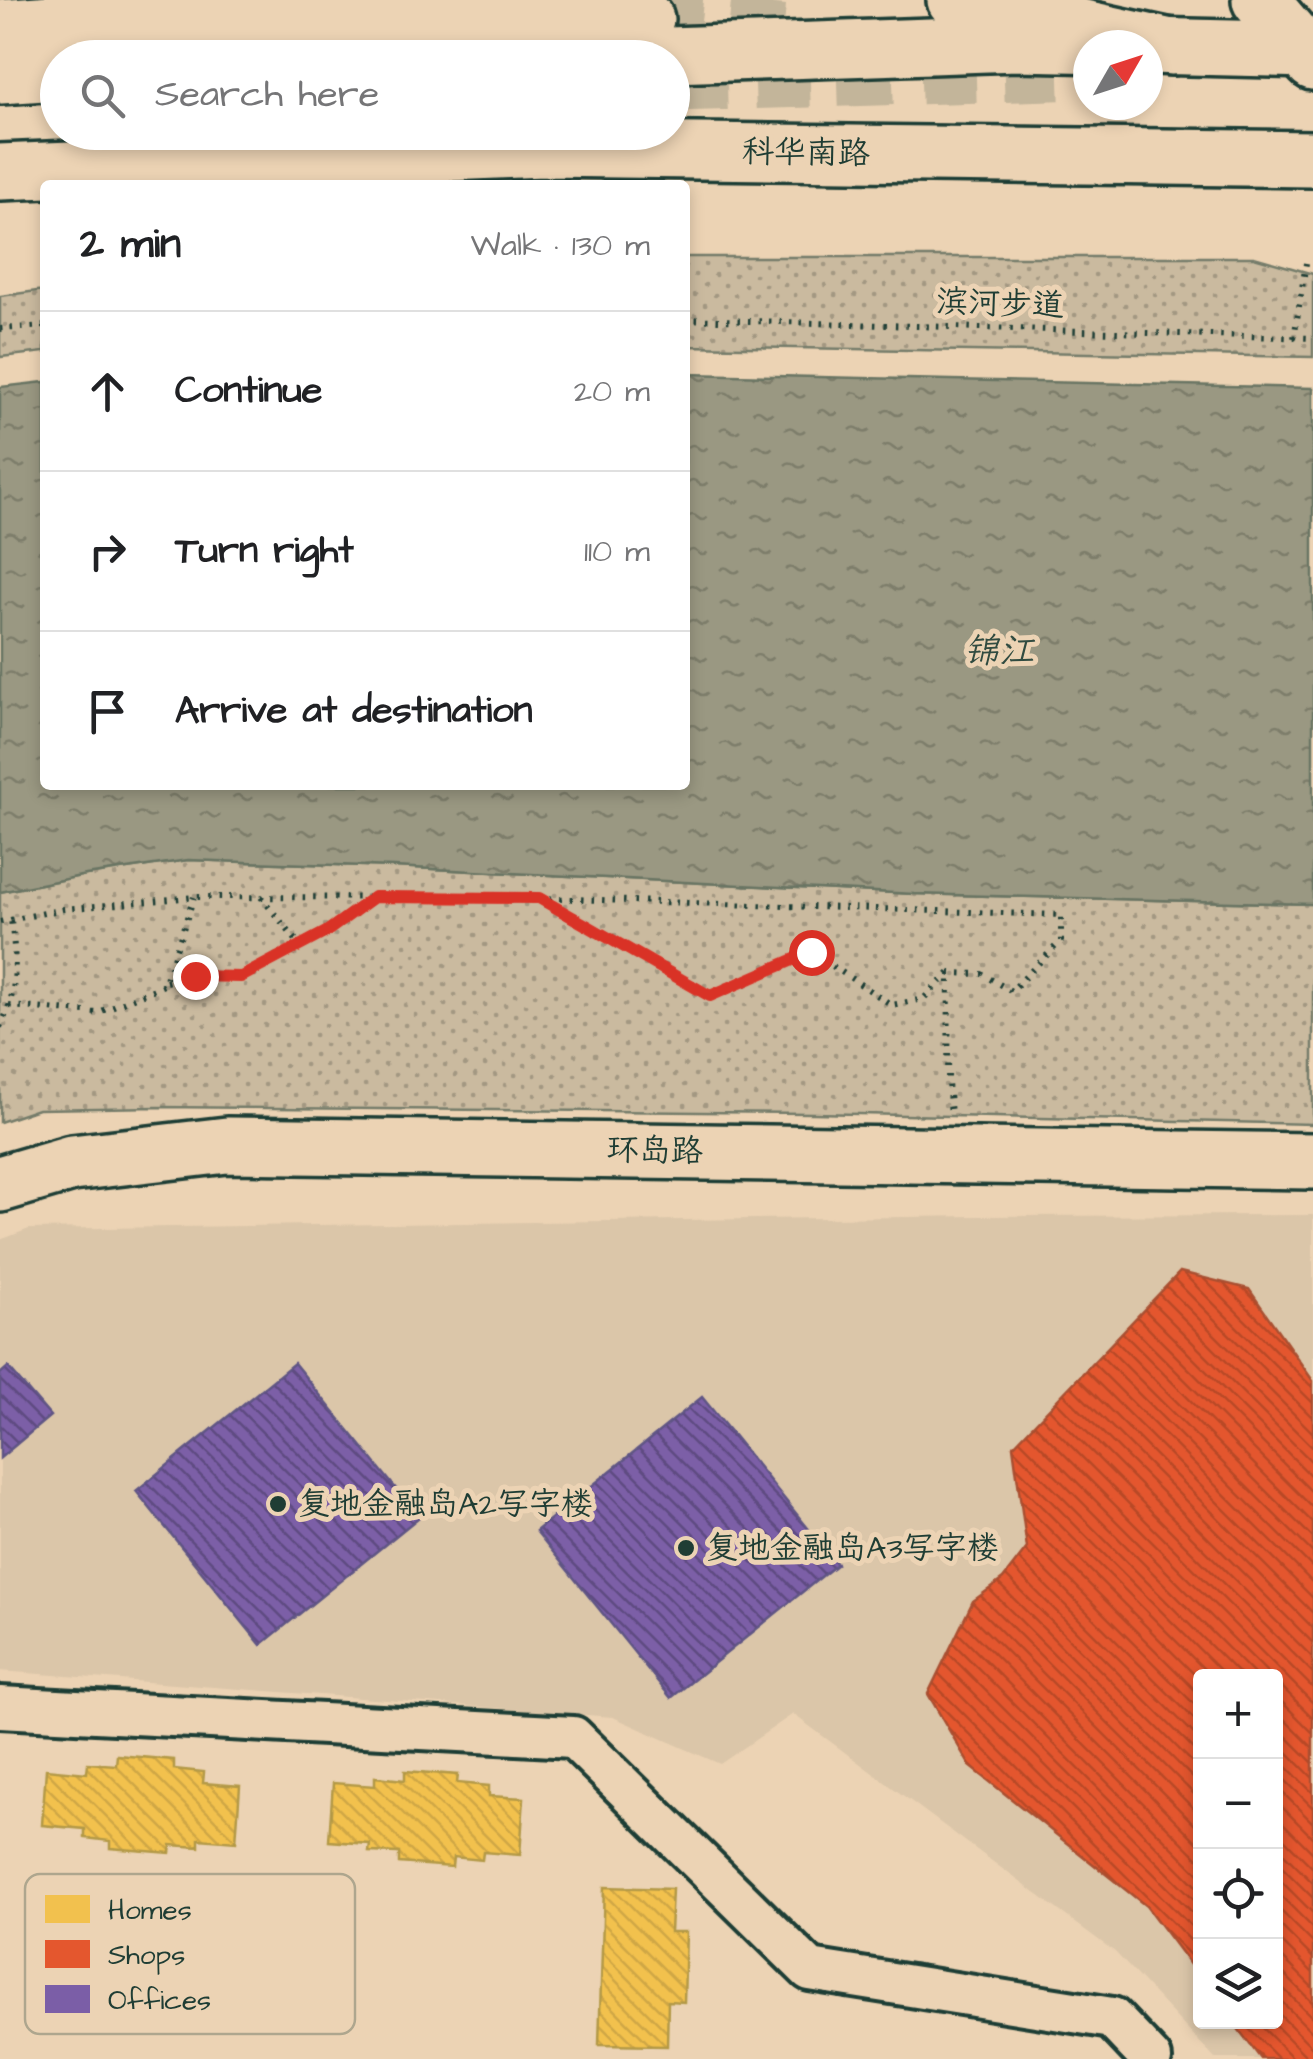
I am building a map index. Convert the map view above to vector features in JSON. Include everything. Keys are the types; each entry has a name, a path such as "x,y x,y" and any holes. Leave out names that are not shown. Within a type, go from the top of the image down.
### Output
{"main road":[{"path":"956,0 1089,30"},
{"path":"1260,0 1310,54"},
{"path":"0,27 104,19 646,19"},
{"path":"690,54 1073,44"},
{"path":"1163,46 1310,54"},
{"path":"0,76 40,73"},
{"name":"科华南路","path":"0,172 542,150 1313,159"},
{"name":"环岛路","path":"0,1184 72,1163 227,1145 1313,1161"}],"street":[{"path":"0,1707 573,1737 810,1970 1112,2018 1152,2059"}],"path":[{"path":"1294,338 1307,257"},
{"name":"滨河步道","path":"690,319 1313,338"},
{"path":"0,329 40,326"},
{"path":"260,896 301,946"},
{"path":"0,922 136,900 194,897 539,898 1061,915 1061,941 1011,991 982,974 949,973 923,999 892,1004 811,952 710,996 539,898"},
{"path":"165,982 194,897"},
{"path":"9,1006 97,1012 165,982 195,976 241,977 326,932 374,897"},
{"path":"0,1027 15,990 17,964 11,920"},
{"path":"949,973 948,1083 955,1155"}],"shaded area":[{"path":"690,257 1254,257 1313,274 1313,357 690,346"},
{"path":"40,291 40,353 0,357 0,296"},
{"path":"188,860 914,894 1313,904 1313,1124 814,1113 158,1107 38,1109 0,1122 0,892"},
{"path":"1313,1215 1313,2059 1215,2059 1115,1952 793,1714 720,1764 613,1717 0,1671 0,1240 29,1229"}],"water":[{"name":"锦江","path":"690,374 1313,388 1313,904 914,894 188,860 0,892 0,387 40,383 40,790 690,790"}],"building: Homes":[{"path":"117,1755 174,1760 174,1769 204,1772 203,1783 240,1786 236,1842 199,1839 199,1847 171,1845 170,1853 110,1848 110,1841 85,1838 85,1829 42,1825 46,1769 87,1773 88,1763 116,1765"},
{"path":"405,1771 458,1775 457,1783 489,1786 489,1796 524,1798 520,1855 483,1852 482,1860 453,1857 452,1867 399,1863 399,1853 369,1852 370,1844 329,1841 333,1783 375,1786 375,1777 405,1780"},
{"path":"604,1887 672,1889 670,1932 686,1932 684,2002 668,2001 667,2046 599,2045"}],"building: Shops":[{"path":"1180,1272 1249,1289 1313,1381 1313,2059 1261,2059 1238,2029 1283,2029 1283,1669 1193,1669 1193,1969 1146,1906 970,1766 928,1694 973,1601 1003,1579 1027,1548 1013,1446"}],"building: Offices":[{"name":"复地金融岛A2写字楼","path":"294,1363 419,1517 261,1645 136,1491"},
{"path":"8,1367 50,1416 0,1458 0,1374"},
{"name":"复地金融岛A3写字楼","path":"702,1397 837,1564 671,1698 536,1531"}],"tunnel":[{"path":"646,19 791,33"},
{"path":"690,83 1073,72"}],"place":[{"name":"复地金融岛A2写字楼","path":"278,1504"},
{"name":"复地金融岛A3写字楼","path":"686,1548"}],"route":[{"path":"195,976 241,977 326,932 374,897 539,898 710,996 811,952"}]}
